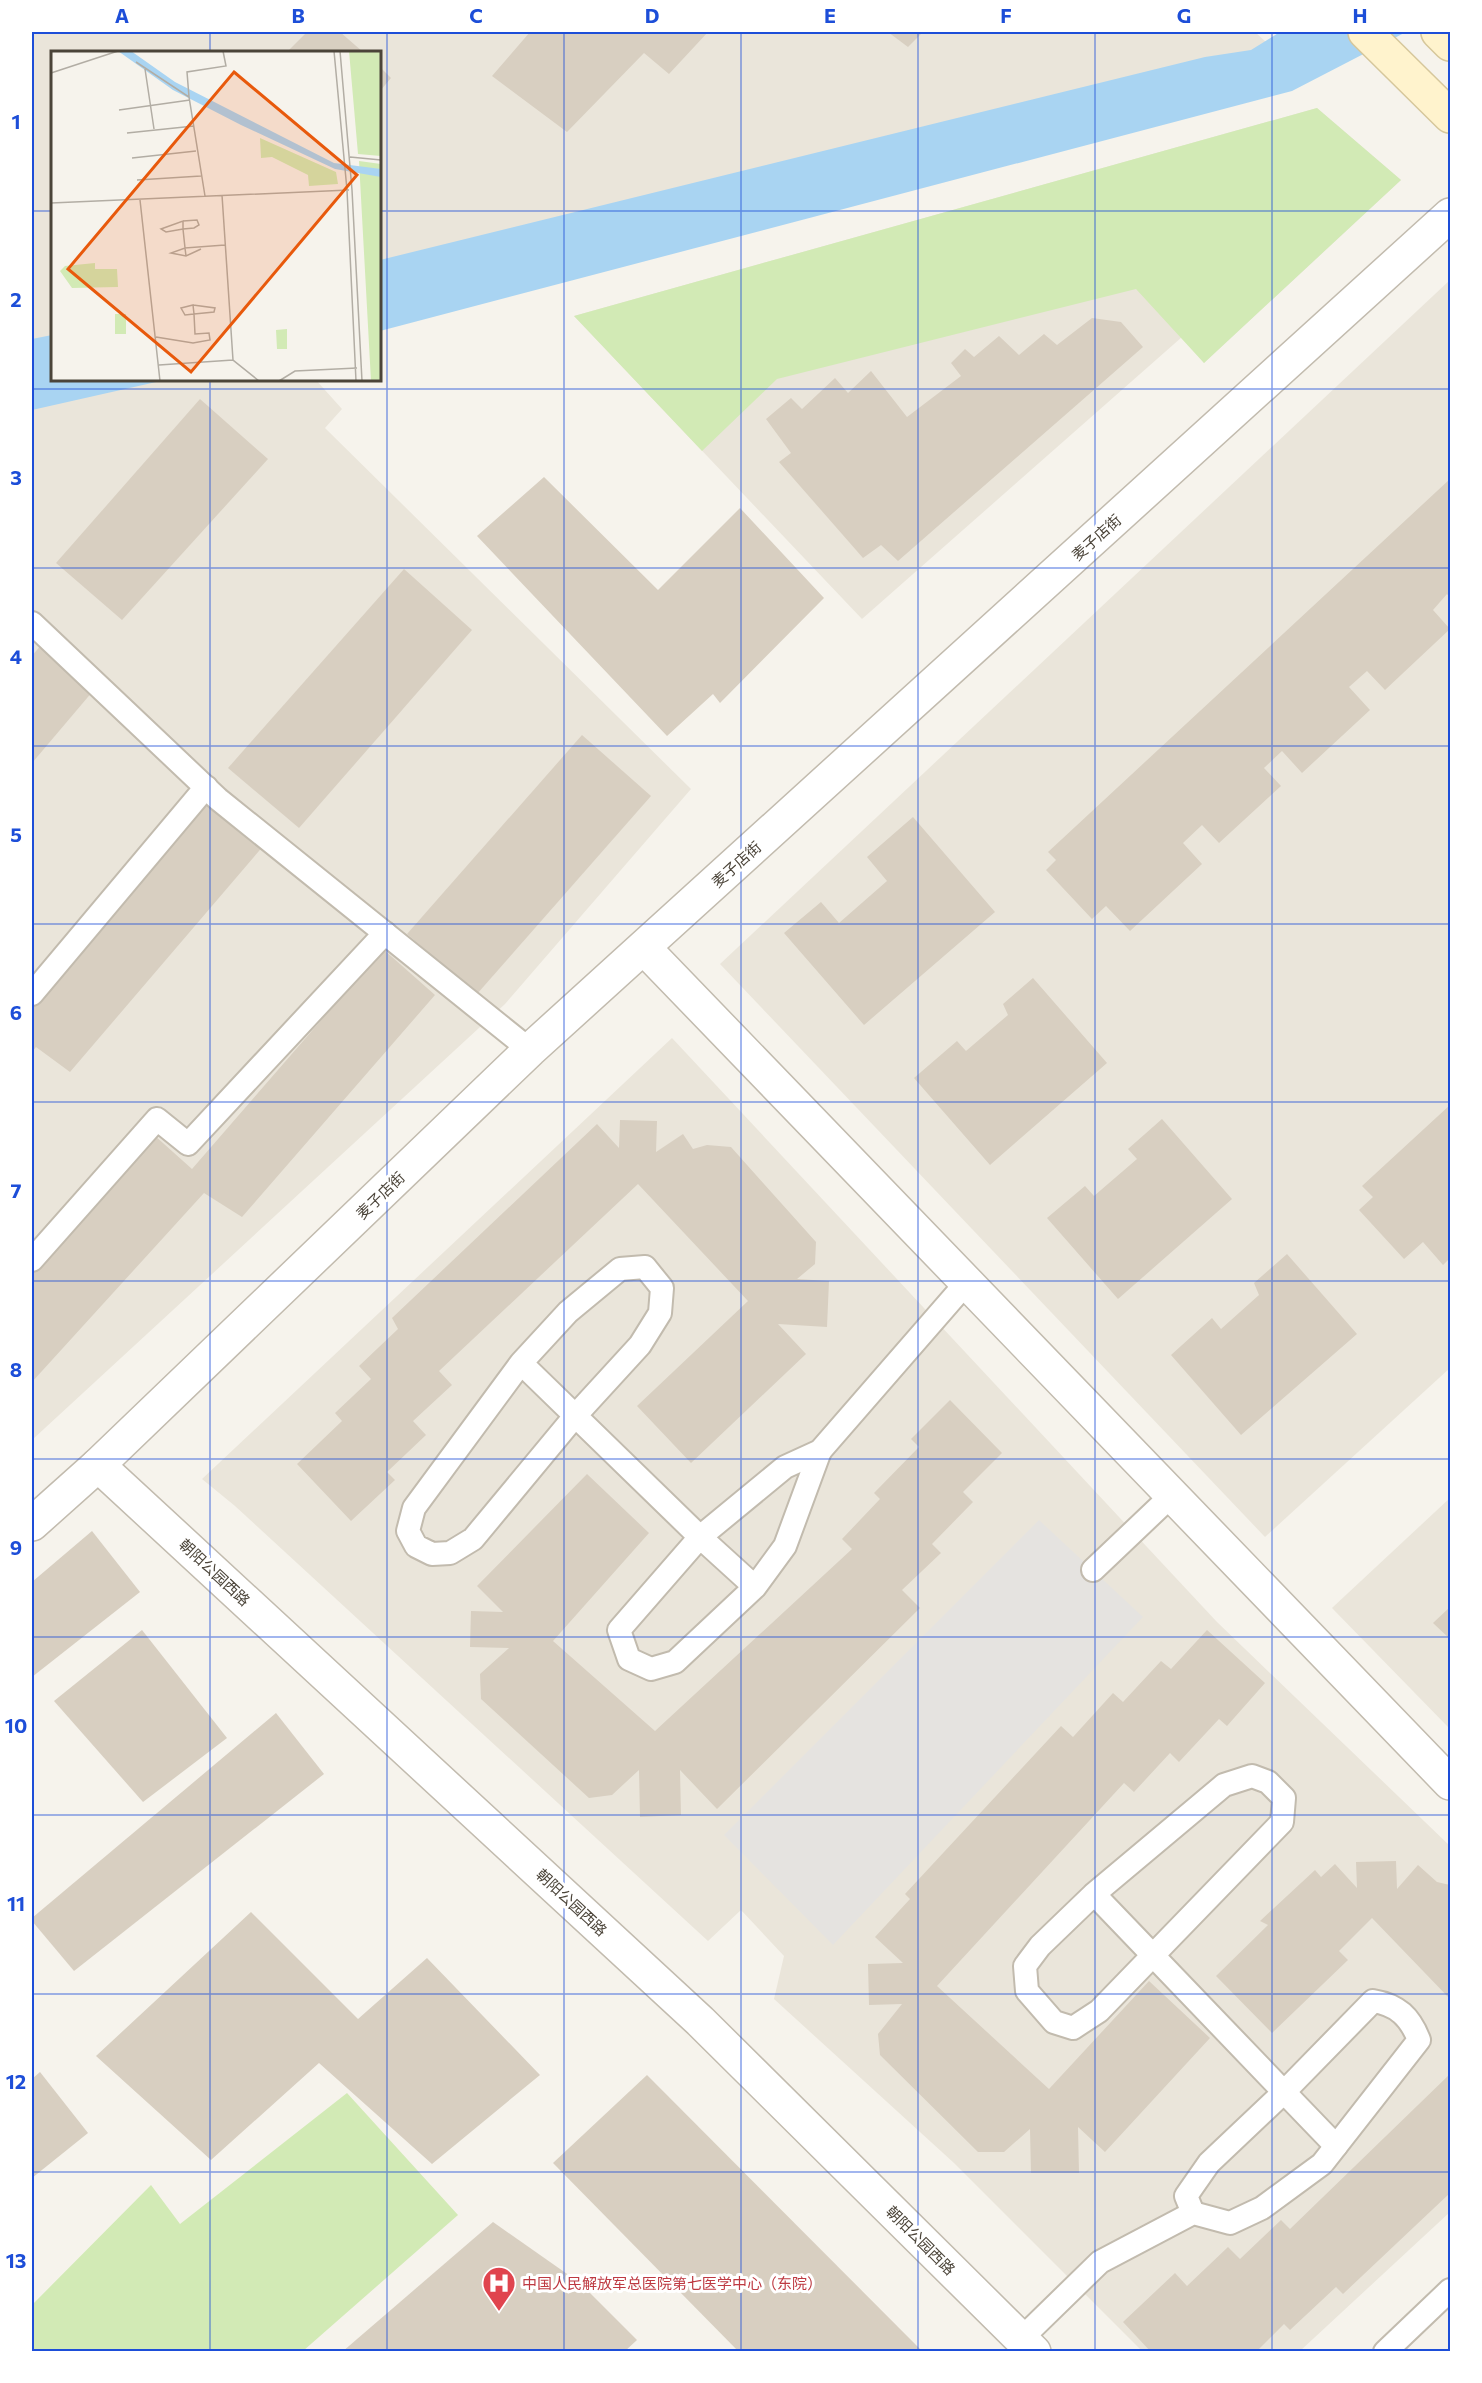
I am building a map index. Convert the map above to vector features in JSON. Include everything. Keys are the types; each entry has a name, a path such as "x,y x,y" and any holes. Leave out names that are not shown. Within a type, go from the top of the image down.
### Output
{"main road":[{"path":"1365,32 1450,116"},
{"path":"1438,32 1450,44"}],"street":[{"name":"麦子店街","path":"32,1524 98,1465 530,1050 1450,215"},
{"path":"644,948 1450,1783"},
{"name":"朝阳公园西路","path":"98,1465 700,2021 1028,2345"}],"lane":[{"path":"34,629 206,787 530,1050"},
{"path":"32,994 206,787"},
{"path":"32,1260 157,1119 188,1144 385,933"},
{"path":"645,1267 662,1288 660,1313 640,1345 575,1416 473,1539 450,1554 432,1554 416,1546 408,1531 414,1508 521,1363 568,1312 620,1269 645,1267"},
{"path":"820,1451 785,1467 700,1538 619,1629 628,1659 651,1669 675,1662 755,1587 785,1546 820,1451 967,1282"},
{"path":"521,1363 700,1538 755,1587"},
{"path":"1093,1570 1172,1495"},
{"path":"1252,1776 1268,1782 1284,1798 1282,1822 1153,1956 1099,2011 1073,2028 1054,2022 1027,1991 1025,1966 1040,1946 1094,1894 1224,1785 1252,1776"},
{"path":"1094,1894 1336,2146"},
{"path":"1028,2345 1100,2262 1193,2213 1230,2223 1254,2212 1322,2164 1419,2040 1412,2022 1389,2004 1373,2001 1284,2092 1209,2163 1186,2196 1193,2213"},
{"path":"1385,2352 1450,2290"}],"shaded area":[{"path":"32,32 1255,32 1267,43 1261,65 381,310 381,51 51,51 51,381 317,381 342,409 325,428 691,789 505,1004 32,1440"},
{"path":"1317,108 1401,180 1204,363 1182,337 862,619 574,316"},
{"path":"1450,280 1450,1368 1265,1537 720,964"},
{"path":"672,1038 1217,1622 1450,1846 1450,2212 1300,2351 1142,2351 954,2163 774,1999 784,1956 741,1910 708,1941 235,1506 202,1479"},
{"path":"1450,1498 1450,1729 1332,1608"},
{"path":"1039,1520 1143,1617 833,1945 724,1835"}],"green space":[{"path":"1317,108 1401,180 1204,363 1136,289 777,379 702,451 574,316"},
{"path":"347,2093 458,2215 303,2351 32,2351 32,2305 151,2185 180,2224"}],"water":[{"path":"1280,32 1406,32 1292,91 381,331 381,260 1205,57 1251,50"},
{"path":"51,335 51,381 161,381 32,410 32,339"}],"building":[{"path":"307,32 340,32 362,51 288,51"},
{"path":"530,32 708,32 669,74 644,53 567,132 492,76"},
{"path":"888,32 923,32 908,47"},
{"path":"381,68 391,78 381,90"},
{"path":"1092,318 1121,322 1143,347 898,561 881,545 863,558 779,462 791,453 766,419 791,398 802,409 835,378 848,393 871,371 907,417 961,376 951,363 965,349 974,357 999,336 1019,355 1044,334 1057,345"},
{"path":"200,399 268,459 122,620 56,563"},
{"path":"544,477 658,590 740,508 824,598 720,703 713,694 667,736 477,536"},
{"path":"1450,479 1450,598 1447,594 1433,610 1450,629 1385,690 1367,671 1349,687 1370,710 1302,773 1282,751 1264,768 1281,786 1219,843 1202,825 1183,843 1202,864 1130,931 1106,906 1092,919 1046,870 1056,860 1048,852"},
{"path":"404,569 472,630 299,828 228,768"},
{"path":"41,645 93,691 32,763 32,656"},
{"path":"582,735 651,796 477,994 407,934"},
{"path":"212,798 265,844 70,1072 36,1047 32,1052 32,1007"},
{"path":"913,817 995,912 864,1025 784,933 821,902 839,923 887,881 867,857"},
{"path":"383,949 435,995 242,1217 204,1193 32,1382 32,1274 154,1135 192,1169"},
{"path":"1033,978 1107,1063 990,1165 914,1078 957,1041 966,1051 1008,1015 1003,1004"},
{"path":"1450,1105 1450,1258 1443,1265 1423,1242 1404,1259 1359,1210 1373,1197 1362,1186"},
{"path":"1162,1119 1232,1199 1118,1299 1047,1218 1085,1186 1094,1196 1137,1159 1128,1149"},
{"path":"620,1120 657,1121 656,1152 683,1134 693,1149 707,1145 731,1147 816,1242 815,1264 797,1279 829,1281 827,1327 778,1324 806,1354 691,1463 637,1406 748,1301 638,1184 439,1371 452,1385 413,1421 426,1435 387,1472 395,1480 351,1521 297,1464 342,1421 335,1413 371,1379 359,1366 398,1329 392,1318 597,1124 619,1148"},
{"path":"1287,1254 1357,1334 1241,1435 1171,1355 1212,1318 1221,1329 1259,1295 1254,1283"},
{"path":"950,1400 1002,1453 963,1492 973,1502 932,1544 941,1553 902,1590 920,1608 717,1809 680,1770 681,1815 640,1817 639,1770 612,1795 589,1798 481,1699 480,1674 509,1648 470,1647 471,1611 503,1612 477,1586 587,1474 649,1533 553,1641 655,1731 852,1549 842,1539 880,1499 874,1493 919,1447 911,1439"},
{"path":"92,1531 140,1592 32,1677 32,1582"},
{"path":"1450,1607 1450,1639 1433,1623"},
{"path":"142,1630 227,1738 143,1802 54,1701"},
{"path":"1207,1630 1265,1683 1227,1726 1219,1719 1179,1762 1170,1753 1134,1792 1124,1783 937,1986 1049,2089 1149,1981 1210,2038 1105,2152 1078,2127 1079,2173 1031,2173 1030,2129 1004,2152 978,2152 880,2055 878,2034 902,2004 869,2005 868,1964 903,1963 875,1937 910,1899 905,1894 1061,1726 1073,1737 1113,1693 1123,1702 1161,1661 1171,1669"},
{"path":"276,1713 324,1774 74,1971 32,1921 32,1918"},
{"path":"1396,1861 1397,1889 1418,1865 1437,1882 1450,1885 1450,1999 1372,1918 1339,1951 1348,1960 1272,2033 1216,1976 1268,1925 1260,1921 1315,1870 1321,1877 1335,1864 1357,1888 1356,1862"},
{"path":"251,1912 358,2019 427,1958 540,2075 432,2164 319,2063 211,2160 96,2056"},
{"path":"40,2072 88,2133 32,2178 32,2079"},
{"path":"1450,2074 1450,2193 1343,2294 1336,2287 1290,2330 1284,2324 1256,2352 1151,2352 1123,2322 1175,2273 1187,2286 1228,2247 1240,2259 1281,2220 1290,2229"},
{"path":"647,2075 923,2352 739,2352 553,2163"},
{"name":"中国人民解放军总医院第七医学中心（东院）","path":"493,2222 580,2283 637,2340 624,2352 342,2352"}],"place":[{"name":"中国人民解放军总医院第七医学中心（东院）","path":"499,2312"}]}
